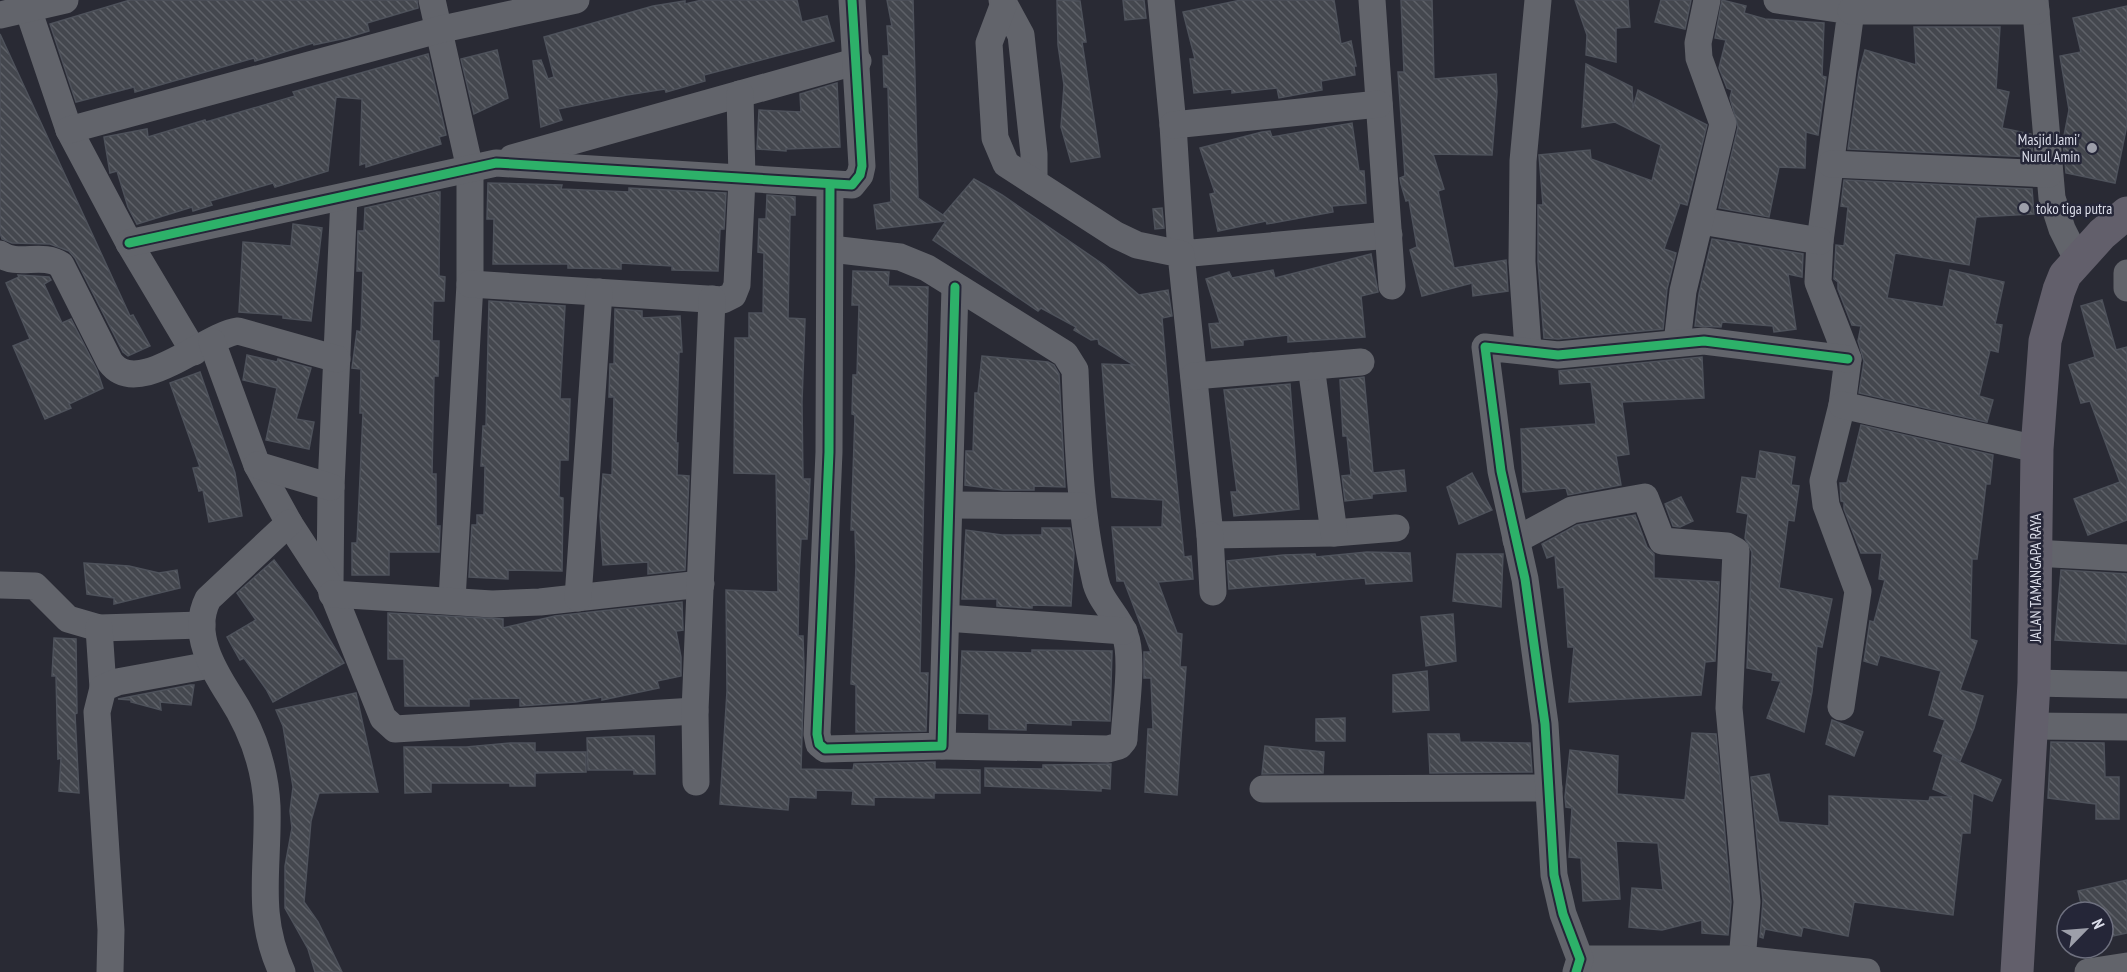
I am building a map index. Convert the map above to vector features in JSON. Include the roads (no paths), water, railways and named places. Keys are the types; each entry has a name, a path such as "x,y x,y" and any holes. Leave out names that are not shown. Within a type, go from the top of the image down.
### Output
{"main road":[{"name":"JALAN TAMANGAPA RAYA","path":"2017,972 2034,682 2037,449 2045,341 2059,290 2066,275 2102,234 2127,213"}],"street":[{"path":"0,15 65,0"},
{"path":"432,0 470,169 470,284 452,600"},
{"path":"69,130 438,30 576,0"},
{"path":"496,163 852,185 860,175 862,166 858,61 852,0"},
{"path":"1161,0 1173,125 1181,255 1213,592"},
{"path":"1372,0 1392,286"},
{"path":"1528,349 1522,262 1523,161 1538,0"},
{"path":"1677,343 1683,291 1723,124 1699,58 1698,43 1707,0"},
{"path":"1777,0 1851,11 2035,6 2052,198 2062,229 2078,261"},
{"path":"1003,3 989,44 995,138 1006,165 1116,235 1137,245 1181,255 1389,235"},
{"path":"1003,3 1021,35 1034,154 1034,182"},
{"path":"28,9 69,130 129,243 203,346 257,465 289,523 331,590 378,708 395,729 695,711"},
{"path":"1842,707 1858,591 1826,505 1823,482 1842,405 1848,359 1818,288 1820,241 1851,11"},
{"path":"129,243 496,163 858,61"},
{"path":"470,284 727,299 736,291 742,179 740,94"},
{"path":"1173,125 1379,104"},
{"path":"1831,164 2049,174"},
{"path":"830,185 829,452 817,739 825,749 942,746 1108,749 1119,746 1124,740 1128,650 1124,631 1100,595 1095,582 1081,506 1075,370 1071,359 927,268 900,257 831,249"},
{"path":"331,590 332,488 344,196"},
{"path":"1701,220 1820,241"},
{"path":"0,254 8,259 50,259 61,265 110,362 119,372 132,374 147,372 230,332 247,333 337,359"},
{"path":"2127,273 2127,288"},
{"path":"942,746 955,287"},
{"path":"578,598 599,292"},
{"path":"696,782 695,711 712,299"},
{"path":"1848,359 1704,341 1558,355 1528,349 1490,345 1485,347 1501,471 1525,579 1545,724 1554,875 1578,966 1741,965 1867,972"},
{"path":"1194,376 1361,362"},
{"path":"1311,366 1334,533"},
{"path":"1842,405 2037,449"},
{"path":"257,465 332,488"},
{"path":"1516,540 1572,510 1645,497 1662,541 1727,546 1736,551 1729,708 1747,903 1741,965"},
{"path":"950,505 1081,506"},
{"path":"282,972 270,946 266,925 264,864 267,808 261,763 243,716 210,665 202,625 202,611 208,599 289,523"},
{"path":"1209,534 1334,533 1396,528"},
{"path":"2034,553 2127,558"},
{"path":"331,590 492,604 578,598 701,584"},
{"path":"0,585 35,586 68,619 99,628 202,625"},
{"path":"946,618 1124,631"},
{"path":"99,628 103,688 98,712 111,930 110,972"},
{"path":"103,688 117,682 210,665"},
{"path":"2034,682 2127,685"},
{"path":"2031,726 2127,727"},
{"path":"1263,789 1549,788"},
{"path":"2088,972 2127,966"}],"place":[{"name":"Masjid Jami' Nurul Amin","path":"2092,148"},
{"name":"toko tiga putra","path":"2024,208"}]}
